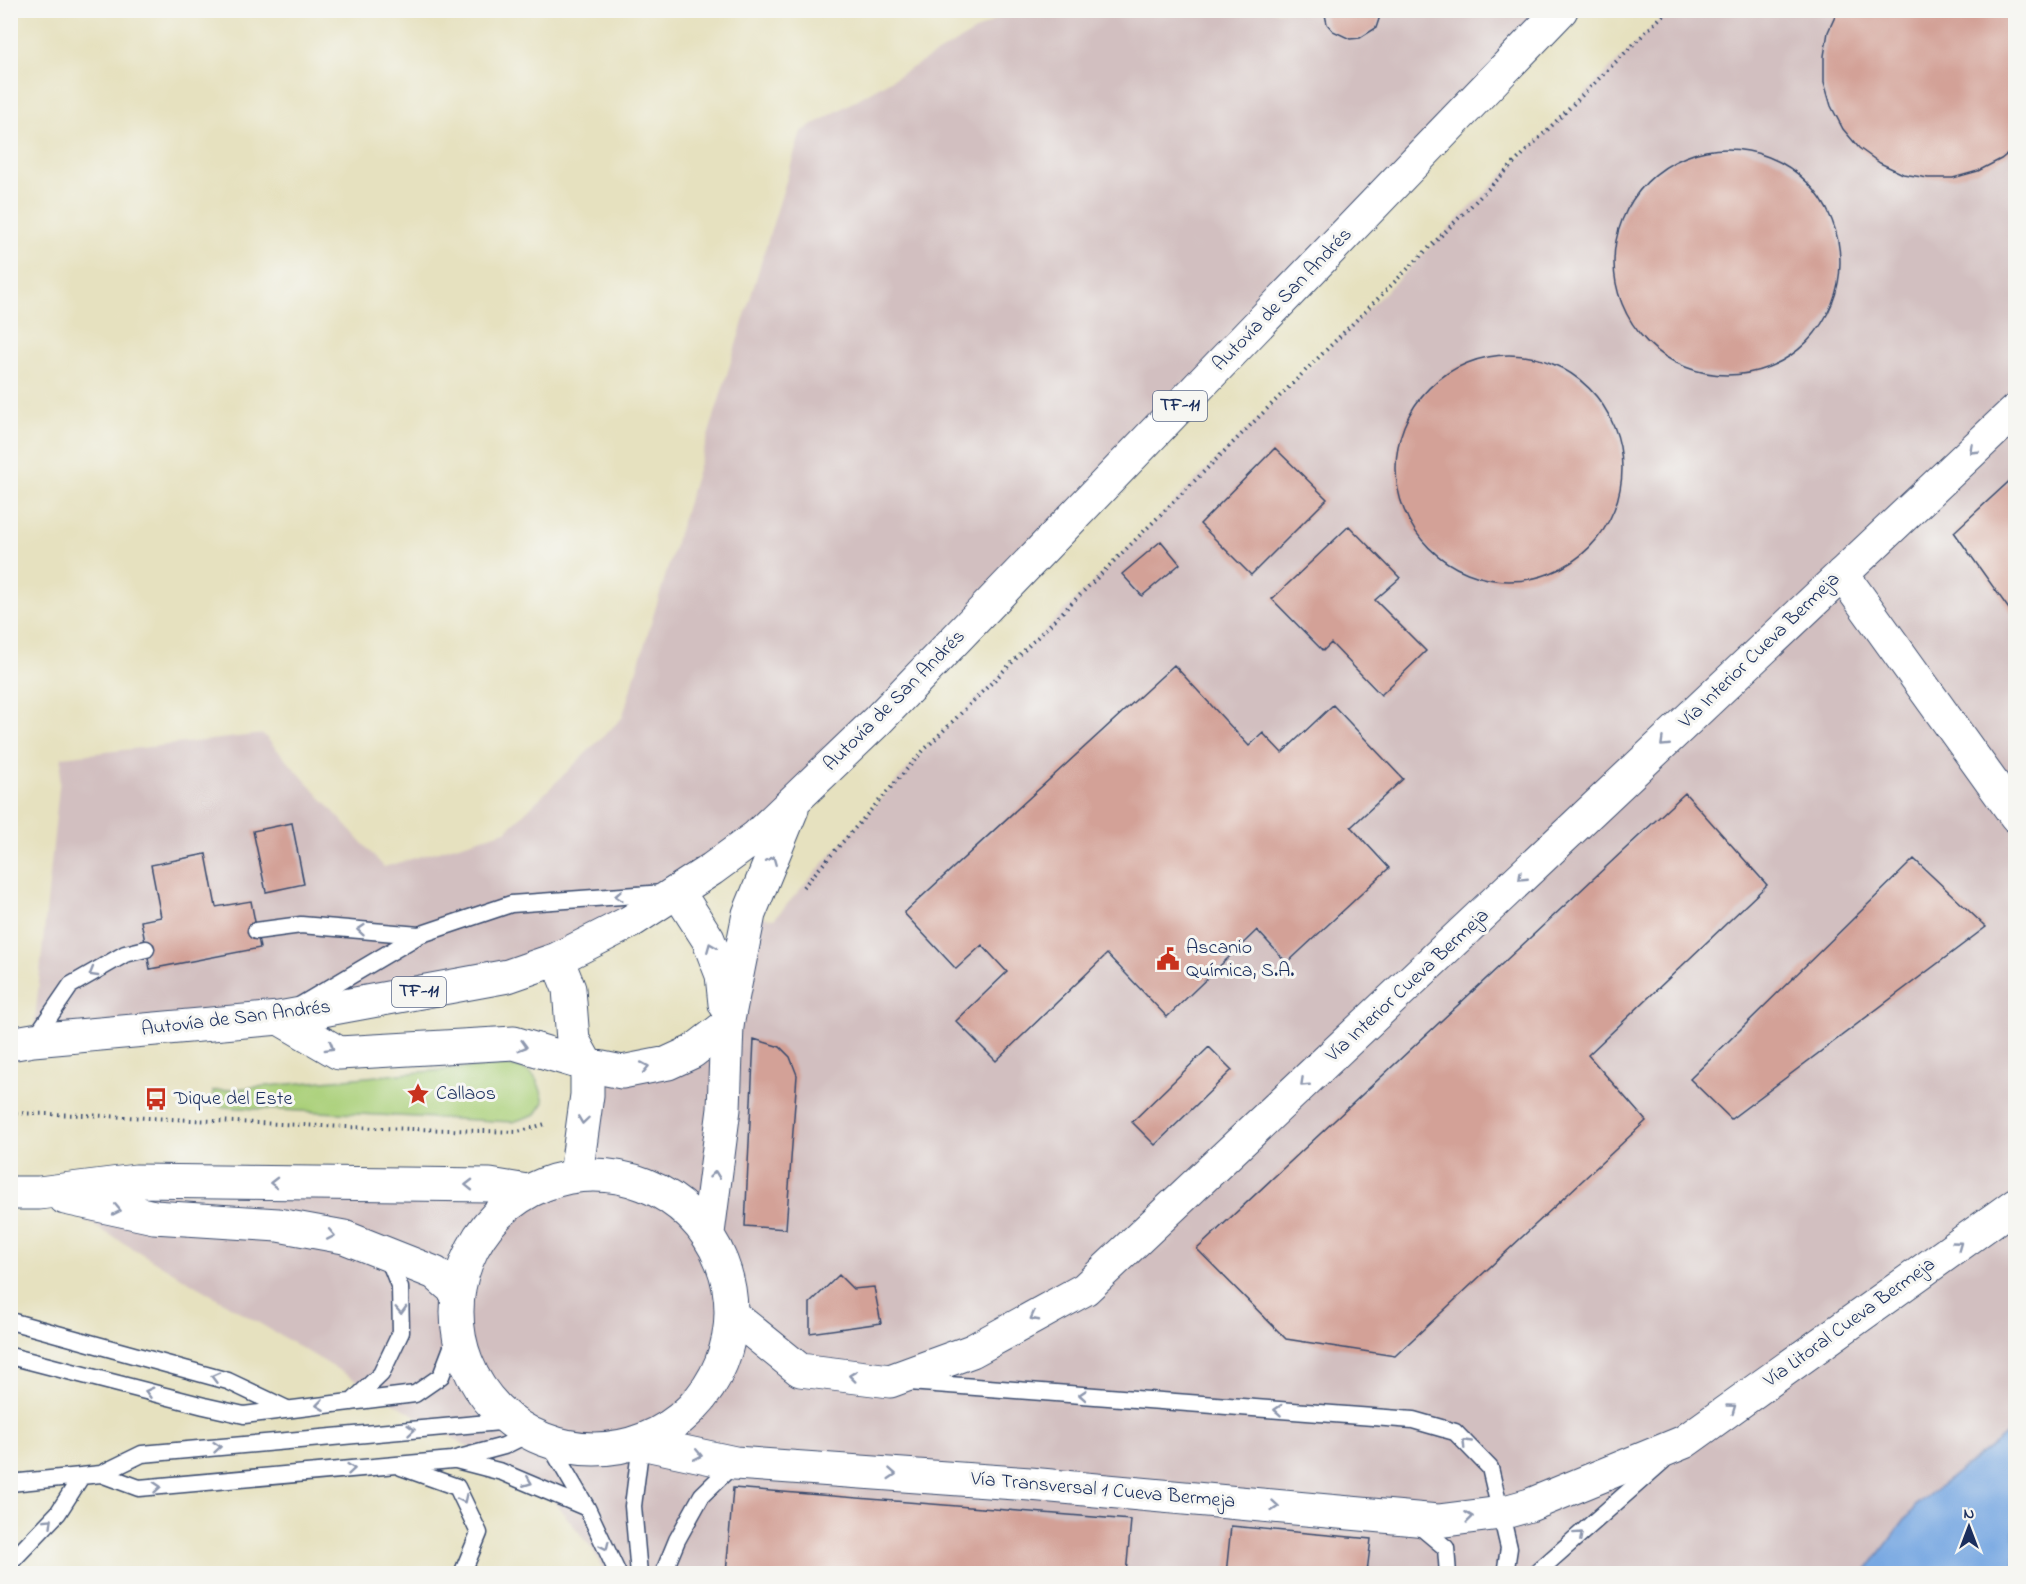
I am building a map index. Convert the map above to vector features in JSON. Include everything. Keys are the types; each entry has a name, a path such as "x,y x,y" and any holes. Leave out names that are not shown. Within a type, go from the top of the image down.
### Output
{"street":[{"name":"Autovía de San Andrés","path":"18,1041 279,1018 508,976 557,959 630,922 678,892 756,836 877,721 1561,10"},
{"name":"Vía Interior Cueva Bermeja","path":"732,1315 800,1370 890,1381 972,1351 1085,1290 2016,410"},
{"path":"1842,574 2016,816"},
{"path":"279,1018 339,1053 514,1043 587,1065 622,1072 668,1063 692,1052 727,1025 749,914 796,800"},
{"path":"678,892 708,939 722,975 727,1025 723,1109 708,1233"},
{"path":"557,959 569,989 573,1040 587,1065 585,1109 576,1175"},
{"path":"576,1175 614,1175 650,1186 682,1206 708,1233 722,1259 730,1286 732,1315 725,1357 705,1394 675,1424 641,1443 600,1450 563,1446 529,1432 495,1408 470,1374 457,1334 457,1292 469,1252 493,1217 527,1191 551,1181 576,1175"},
{"path":"25,1193 136,1181 490,1185 527,1191"},
{"path":"25,1193 154,1217 278,1225 344,1238 435,1274 457,1292"},
{"name":"Vía Litoral Cueva Bermeja","path":"1684,1442 2016,1204"},
{"name":"Vía Transversal 1 Cueva Bermeja","path":"641,1443 735,1463 1030,1484 1438,1521 1501,1513 1530,1505 1684,1442"}],"lane":[{"path":"279,1018 419,935 511,904 678,892"},
{"path":"256,931 301,925 419,935"},
{"path":"18,1041 71,985 125,954 146,949"},
{"path":"352,1402 381,1374 401,1332 400,1288 386,1254"},
{"path":"10,1321 228,1381 288,1409"},
{"path":"10,1356 244,1415 415,1394 441,1376 457,1334"},
{"path":"890,1381 1413,1420 1455,1432 1490,1468 1509,1548 1505,1574"},
{"path":"101,1474 139,1488 452,1460 504,1446 529,1432"},
{"path":"10,1483 101,1474 142,1454 529,1432"},
{"path":"529,1432 587,1508 618,1574"},
{"path":"1535,1574 1684,1442"},
{"path":"639,1574 633,1506 641,1443"},
{"path":"452,1460 502,1472 587,1508"},
{"path":"663,1574 677,1540 702,1495 735,1463"},
{"path":"395,1465 457,1487 479,1533 462,1574"},
{"path":"10,1563 58,1513 81,1477"},
{"path":"1411,1518 1446,1548 1448,1574"}],"path":[{"path":"798,893 923,751 1668,10"},
{"path":"10,1113 518,1132 585,1109"}],"shaded area":[{"path":"1010,11 1561,11 796,800 557,959 33,1040 62,757 263,734 384,867 506,831 622,718 801,132"},
{"path":"1668,11 2015,11 2015,1428 1917,1504 1865,1573 605,1573 593,1550 548,1494 39,1193 527,1191 551,1181 576,1175 587,1095 622,1072 727,1025 749,914 774,919 923,751"}],"green space":[{"path":"499,1065 525,1070 535,1077 544,1102 536,1114 513,1122 221,1107 214,1103 213,1091"}],"water":[{"path":"2015,1428 2015,1573 1865,1573 1917,1504"}],"building":[{"path":"1324,10 1382,10 1376,28 1360,38 1350,39 1333,31 1327,24"},
{"path":"1838,10 2016,10 2016,147 2001,159 1978,171 1953,178 1928,178 1903,174 1880,163 1859,148 1843,129 1831,106 1824,82 1824,56 1828,32"},
{"path":"1727,149 1749,151 1780,162 1807,182 1827,209 1838,240 1840,262 1838,284 1827,315 1807,342 1780,362 1749,373 1727,375 1705,373 1674,362 1647,342 1627,315 1616,284 1614,262 1616,240 1627,209 1647,182 1674,162 1705,151"},
{"path":"1509,355 1531,357 1562,368 1589,388 1609,415 1620,446 1622,468 1620,490 1609,521 1589,548 1562,568 1531,579 1509,581 1487,579 1456,568 1429,548 1409,521 1398,490 1396,468 1398,446 1409,415 1429,388 1456,368 1487,357"},
{"path":"1275,448 1327,499 1251,575 1200,524"},
{"path":"2016,475 2016,619 1954,532"},
{"path":"1349,526 1400,578 1375,600 1426,651 1381,695 1331,643 1323,651 1272,599"},
{"path":"1161,541 1180,564 1142,596 1122,574"},
{"path":"1174,665 1249,746 1263,733 1282,753 1333,705 1403,779 1351,827 1389,868 1287,963 1257,930 1167,1017 1107,954 996,1061 956,1021 1007,972 982,945 956,969 904,913"},
{"path":"1685,793 1767,885 1588,1055 1646,1121 1395,1356 1286,1339 1197,1249"},
{"path":"292,823 304,884 266,892 253,831"},
{"path":"206,854 216,907 251,901 260,948 150,969 141,921 161,917 151,865"},
{"path":"1914,859 1986,927 1731,1119 1690,1079"},
{"path":"754,1039 780,1047 790,1057 797,1075 786,1229 745,1226"},
{"path":"1209,1047 1232,1070 1155,1145 1132,1122"},
{"path":"839,1275 853,1289 874,1287 881,1323 810,1333 810,1303"},
{"path":"733,1488 1131,1520 1126,1574 726,1574"},
{"path":"1231,1526 1371,1539 1367,1572 1365,1574 1226,1574"}],"place":[{"name":"Ascanio Química, S.A.","path":"1168,959"},
{"name":"Callaos","path":"418,1094"},
{"name":"Dique del Este","path":"156,1099"}]}
